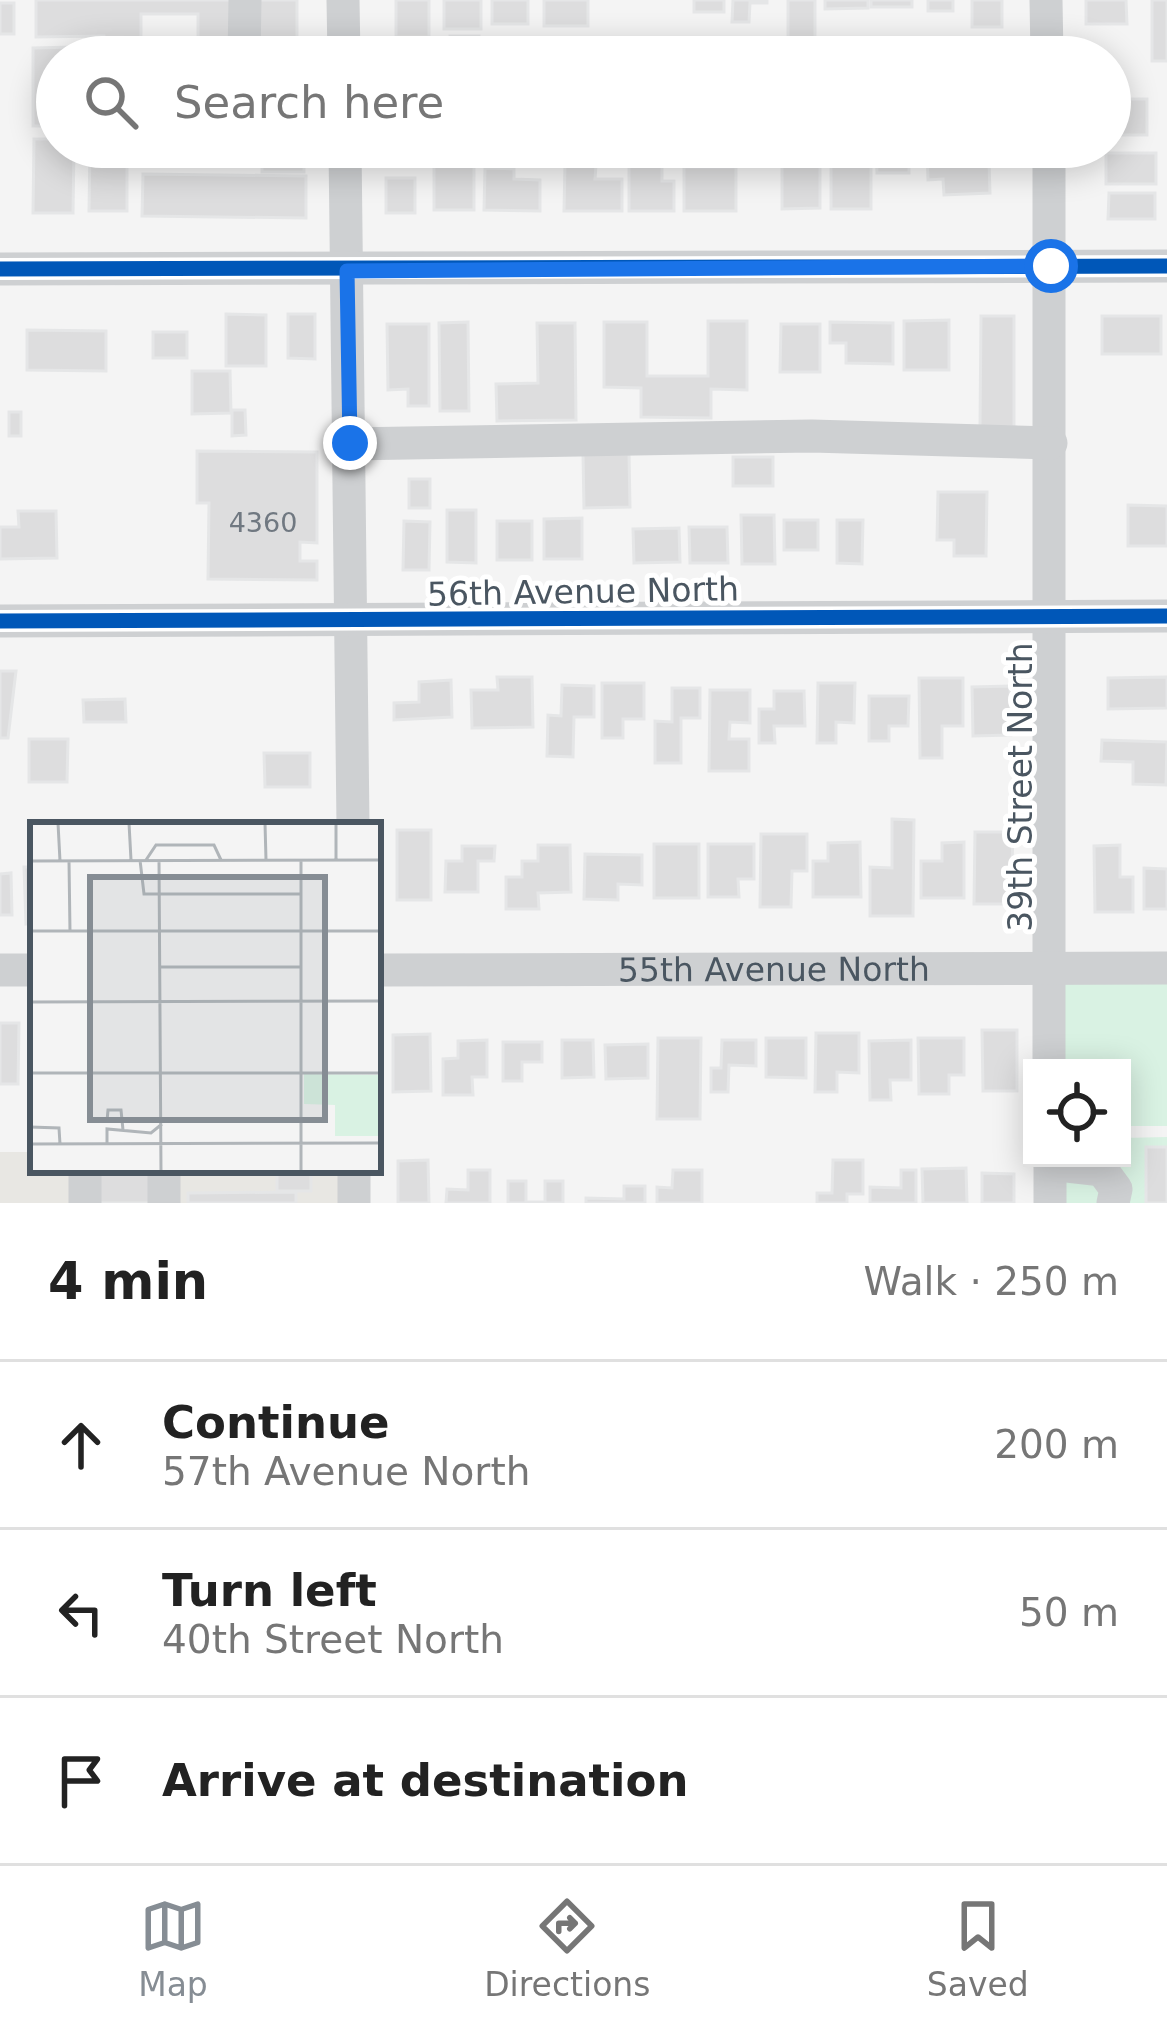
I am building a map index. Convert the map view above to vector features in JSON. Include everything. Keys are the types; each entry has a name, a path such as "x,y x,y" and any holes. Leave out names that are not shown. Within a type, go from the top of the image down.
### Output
{"street":[{"path":"244,36 245,0"},
{"path":"343,0 344,36"},
{"path":"1046,0 1047,36"},
{"path":"345,168 353,822"},
{"name":"39th Street North","path":"1049,168 1049,1059"},
{"path":"0,269 1167,266"},
{"path":"350,443 812,436 1051,443"},
{"name":"56th Avenue North","path":"0,621 1167,616"},
{"name":"55th Avenue North","path":"381,970 1167,968"},
{"path":"1050,1167 1050,1203"},
{"path":"1085,1167 1102,1170 1115,1189 1113,1203"}],"shaded area":[{"path":"0,1152 30,1152 30,1173 342,1173 342,1203 0,1203"}],"green space":[{"path":"1059,978 1167,979 1167,1126 1131,1126 1131,1059 1060,1059"},
{"path":"1167,1137 1167,1203 1062,1203 1062,1167 1131,1167 1131,1138"}],"building":[{"path":"36,0 236,0 237,36 198,36 198,14 141,14 141,36 36,36"},
{"path":"250,0 297,0 297,36 250,36"},
{"path":"396,0 429,0 429,36 396,36"},
{"path":"444,0 481,0 481,29 444,29"},
{"path":"492,0 528,0 528,24 492,24"},
{"path":"544,0 588,0 588,26 544,26"},
{"path":"694,0 724,0 724,12 694,12"},
{"path":"733,0 767,3 750,3 749,22 732,22"},
{"path":"788,0 815,0 815,36 788,36"},
{"path":"825,0 868,0 868,8 825,9"},
{"path":"871,0 912,0 912,7 871,7"},
{"path":"928,0 953,0 953,11 928,11"},
{"path":"972,0 1002,0 1002,27 972,27"},
{"path":"1086,0 1126,0 1127,24 1086,24"},
{"path":"1152,0 1167,0 1167,61 1152,61"},
{"path":"0,3 14,3 14,34 0,34"},
{"path":"36,48 36,126 33,126"},
{"path":"1131,99 1147,99 1147,135 1131,135"},
{"path":"36,139 36,168 74,168 73,213 33,213"},
{"path":"1131,153 1156,153 1156,184 1106,184 1106,168 1131,168"},
{"path":"90,168 127,168 127,211 89,211"},
{"path":"262,168 304,168 304,172 262,172"},
{"path":"434,168 474,168 474,210 434,210"},
{"path":"485,168 514,169 514,179 540,180 540,211 484,210"},
{"path":"565,168 596,168 595,179 622,179 622,211 564,211"},
{"path":"629,168 662,168 662,181 674,181 674,211 629,211"},
{"path":"684,168 736,168 736,211 684,211"},
{"path":"782,168 820,168 820,208 782,209"},
{"path":"831,168 871,168 871,209 831,209"},
{"path":"877,168 909,168 909,173 877,173"},
{"path":"928,168 989,168 990,193 944,195 943,179 928,180"},
{"path":"143,174 306,176 306,218 142,216"},
{"path":"386,178 415,178 415,213 386,213"},
{"path":"1109,193 1155,193 1155,219 1108,219"},
{"path":"226,314 266,315 266,366 226,366"},
{"path":"288,314 315,314 315,359 288,358"},
{"path":"981,316 1014,316 1014,427 980,427"},
{"path":"1102,316 1161,316 1161,354 1102,354"},
{"path":"949,320 949,370 904,370 904,321"},
{"path":"708,321 747,321 747,390 711,389 711,418 641,417 641,388 604,387 604,322 647,322 647,376 708,376"},
{"path":"468,322 469,411 440,411 439,323"},
{"path":"830,322 893,323 893,364 846,363 846,343 830,343"},
{"path":"537,323 575,323 576,420 497,421 496,384 538,383"},
{"path":"387,324 429,324 429,406 408,406 408,389 388,390"},
{"path":"781,324 820,324 820,372 780,372"},
{"path":"27,330 106,331 106,371 27,370"},
{"path":"153,332 187,332 187,358 153,358"},
{"path":"192,371 230,371 231,413 192,414"},
{"path":"232,410 245,410 246,435 232,436"},
{"path":"9,412 21,412 21,436 9,436"},
{"path":"197,451 317,452 317,543 300,542 300,561 317,561 317,580 208,579 209,503 197,503"},
{"path":"583,454 629,454 630,507 584,508"},
{"path":"733,457 773,457 773,486 733,486"},
{"path":"409,479 430,479 430,508 409,508"},
{"path":"938,492 987,492 986,556 954,556 954,540 937,540"},
{"path":"1128,505 1167,506 1167,546 1128,546"},
{"path":"447,510 476,510 476,563 447,562"},
{"path":"18,511 56,511 57,558 0,559 0,527 19,527"},
{"path":"741,515 774,515 775,564 742,564"},
{"path":"582,518 582,559 544,559 544,519"},
{"path":"784,520 818,520 818,550 784,550"},
{"path":"837,520 863,520 862,564 837,563"},
{"path":"404,521 430,522 429,570 403,570"},
{"path":"497,521 532,521 532,560 497,560"},
{"path":"689,527 727,527 728,563 690,563"},
{"path":"679,528 680,562 634,563 633,529"},
{"path":"0,671 16,671 8,738 0,738"},
{"path":"497,677 532,677 533,727 472,728 471,690 498,690"},
{"path":"1167,677 1167,708 1108,709 1108,678"},
{"path":"919,678 963,678 963,726 942,726 942,758 920,758"},
{"path":"451,680 452,717 394,720 394,703 419,702 419,682"},
{"path":"602,683 644,683 644,719 623,719 623,738 602,738"},
{"path":"818,683 855,683 854,723 836,722 836,743 817,743"},
{"path":"562,685 594,686 594,717 574,717 573,757 547,756 548,715 561,716"},
{"path":"1010,686 1011,735 973,736 972,687"},
{"path":"672,688 700,688 700,718 681,718 681,763 655,763 655,721 672,722"},
{"path":"710,690 750,690 750,723 730,722 729,739 749,739 749,771 709,771"},
{"path":"774,691 804,691 805,726 774,726 775,743 759,743 759,709 774,709"},
{"path":"869,696 909,696 908,726 889,726 889,741 869,741"},
{"path":"125,699 126,722 84,722 83,700"},
{"path":"29,739 68,739 67,782 29,782"},
{"path":"1102,740 1167,742 1166,785 1133,784 1133,762 1101,761"},
{"path":"264,753 310,753 310,787 265,787"},
{"path":"892,819 914,820 913,916 870,916 870,867 892,868"},
{"path":"397,830 431,830 431,900 397,900"},
{"path":"975,832 1013,832 1011,904 974,904"},
{"path":"761,834 807,834 807,871 792,871 791,907 760,907"},
{"path":"860,842 861,897 813,897 813,861 828,861 828,843"},
{"path":"964,842 964,898 921,898 921,861 942,861 942,843"},
{"path":"654,844 699,844 699,898 654,898"},
{"path":"708,844 754,844 754,879 738,879 739,897 708,897"},
{"path":"538,845 570,845 571,892 538,893 539,909 506,909 506,877 522,877 522,861 538,861"},
{"path":"1120,845 1120,877 1133,877 1133,912 1095,912 1094,846"},
{"path":"462,846 495,846 494,861 478,861 478,892 445,892 446,861 462,861"},
{"path":"585,854 642,855 642,885 618,884 618,900 584,899"},
{"path":"24,867 30,867 30,923 26,924"},
{"path":"1144,868 1167,869 1167,909 1144,909"},
{"path":"11,873 12,915 0,915 0,874"},
{"path":"0,1023 19,1023 18,1084 0,1084"},
{"path":"982,1030 1017,1030 1017,1091 983,1091"},
{"path":"816,1033 859,1033 859,1073 837,1072 837,1092 815,1092"},
{"path":"430,1034 431,1091 393,1092 393,1035"},
{"path":"658,1038 701,1038 700,1119 657,1119"},
{"path":"766,1038 806,1038 806,1078 766,1077"},
{"path":"918,1038 964,1038 964,1075 949,1075 949,1094 919,1094"},
{"path":"487,1040 487,1077 472,1077 473,1095 443,1095 443,1059 458,1058 458,1041"},
{"path":"562,1040 593,1040 594,1077 562,1078"},
{"path":"722,1040 756,1040 756,1066 729,1065 728,1092 711,1092 711,1068 721,1068"},
{"path":"911,1040 911,1080 890,1080 891,1100 870,1100 869,1041"},
{"path":"503,1042 542,1042 542,1062 522,1062 522,1081 503,1081"},
{"path":"648,1044 648,1078 606,1079 605,1045"},
{"path":"1146,1147 1167,1147 1167,1203 1146,1203"},
{"path":"428,1160 429,1203 398,1203 398,1161"},
{"path":"833,1160 863,1160 863,1194 847,1194 847,1203 817,1203 817,1193 832,1193"},
{"path":"966,1168 967,1203 923,1203 922,1169"},
{"path":"468,1170 490,1170 490,1203 446,1203 447,1189 468,1190"},
{"path":"673,1170 702,1170 702,1203 657,1203 657,1187 672,1188"},
{"path":"901,1170 916,1170 916,1203 870,1203 870,1187 901,1188"},
{"path":"94,1173 154,1173 154,1203 94,1203"},
{"path":"277,1173 311,1173 311,1191 277,1191"},
{"path":"982,1173 1014,1174 1014,1203 982,1203"},
{"path":"508,1181 526,1181 526,1202 545,1202 545,1181 563,1181 563,1203 508,1203"},
{"path":"624,1186 645,1186 645,1203 586,1203 586,1198 624,1199"},
{"path":"296,1192 296,1203 188,1203 188,1193"}],"cycle path":[{"path":"0,269 1167,266"},
{"path":"0,621 1167,616"}],"route":[{"path":"350,443 347,271 1051,266"}]}
